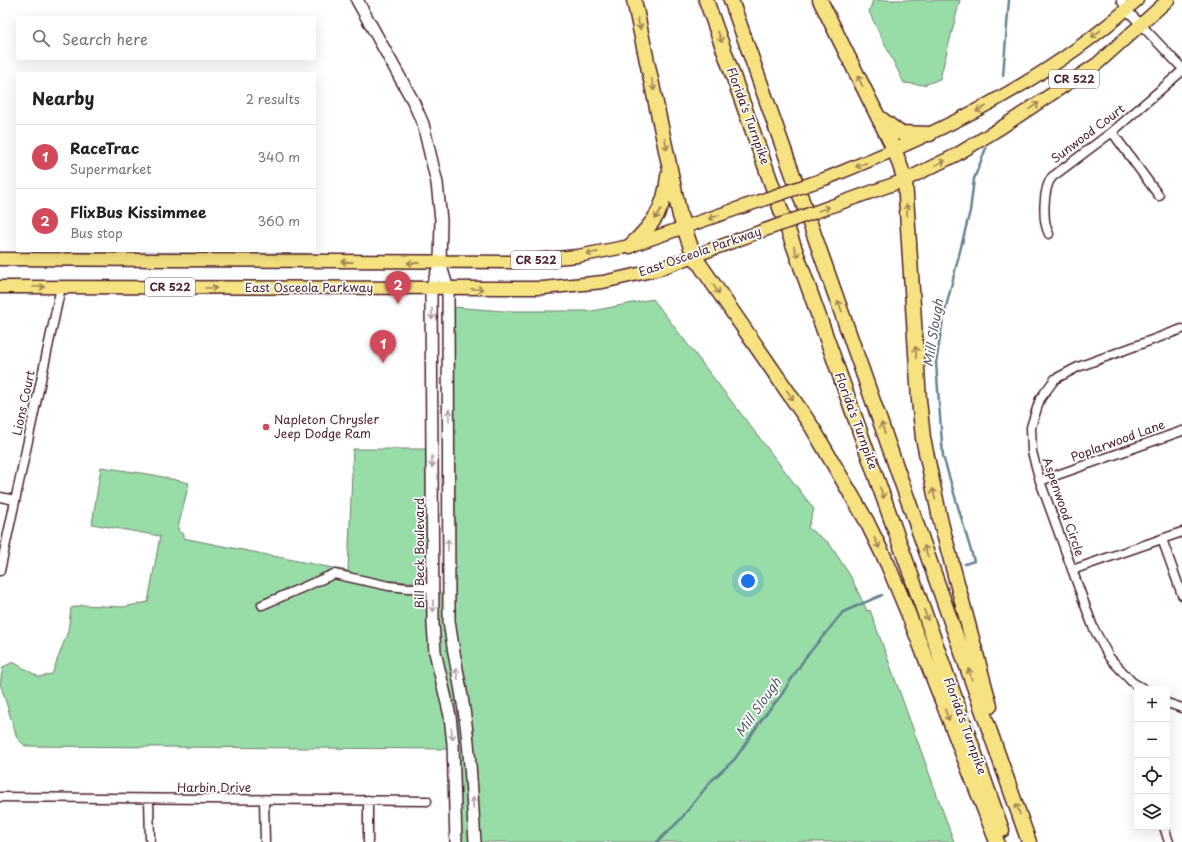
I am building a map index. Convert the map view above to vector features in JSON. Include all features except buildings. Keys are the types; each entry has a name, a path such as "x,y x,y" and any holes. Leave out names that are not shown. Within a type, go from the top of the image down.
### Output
{"highway":[{"path":"634,0 683,228 694,256 812,427 866,520 888,565 908,613 997,842"},
{"name":"Florida's Turnpike","path":"706,0 1006,842"},
{"name":"Florida's Turnpike","path":"732,0 1029,842"},
{"path":"820,0 895,151 905,180 919,400 923,438 939,516 994,722 1006,776"},
{"path":"877,116 900,133 930,134"},
{"path":"630,246 646,231 660,211 667,191 670,163"}],"main road":[{"name":"CR 522","path":"0,259 440,263 511,262 578,256 630,246 827,178 895,151 1027,83 1078,49 1124,5 1137,0"},
{"name":"East Osceola Parkway","path":"0,286 431,289 543,288 575,286 634,275 694,256 905,180 956,155 1002,127 1096,64 1142,25 1168,0"}],"street":[{"name":"Bill Beck Boulevard","path":"357,0 413,101 423,124 439,197 440,263 448,289 449,620 470,755 475,842"},
{"path":"1124,5 1182,68"},
{"name":"Sunwood Court","path":"1049,234 1044,215 1050,180 1112,132 1182,71"},
{"path":"1112,132 1159,196"},
{"name":"Bill Beck Boulevard","path":"440,263 431,289 433,588 435,652 450,716 453,744 456,842"},
{"name":"Lions Court","path":"0,571 61,287"},
{"name":"Aspenwood Circle","path":"1139,686 1132,682 1109,657 1093,627 1040,481 1032,452 1031,427 1040,399 1055,380 1078,367 1182,330"},
{"name":"Poplarwood Lane","path":"1040,481 1182,431"},
{"path":"0,496 15,500"},
{"path":"1072,570 1182,532"},
{"path":"1162,539 1182,595"},
{"path":"262,605 334,574 389,586 408,588 448,588"},
{"path":"1170,704 1182,708"},
{"name":"Harbin Drive","path":"0,797 149,800 427,801"},
{"path":"149,800 150,839"},
{"path":"264,800 264,842"},
{"path":"368,800 368,842"},
{"path":"1165,830 1169,842"}],"green space":[{"path":"873,0 960,0 940,79 924,85 904,83 869,12"},
{"path":"653,299 814,509 808,528 829,543 851,577 867,611 870,610 954,842 479,842 454,620 453,307 503,311 592,311"},
{"path":"353,449 428,449 429,583 390,581 333,569 256,602 260,611 334,579 389,591 429,593 449,749 25,746 17,738 0,683 3,667 13,662 39,677 52,674 68,631 71,608 83,605 123,607 148,602 160,536 92,524 101,467 154,475 189,483 178,528 179,532 183,534 183,538 348,571"},
{"path":"437,593 444,593 461,717 471,842 461,842 458,744 439,651"}],"waterway":[{"name":"Mill Slough","path":"1003,76 1009,0"},
{"name":"Mill Slough","path":"965,564 974,561 943,456 936,363 943,319 970,211 974,179 986,148"},
{"name":"Mill Slough","path":"657,842 680,820 711,781 735,759 764,716 780,697 805,658 843,612 882,595"}],"place":[{"name":"FlixBus Kissimmee","path":"398,304"},
{"name":"RaceTrac","path":"383,363"},
{"name":"Napleton Chrysler Jeep Dodge Ram","path":"266,427"}]}
